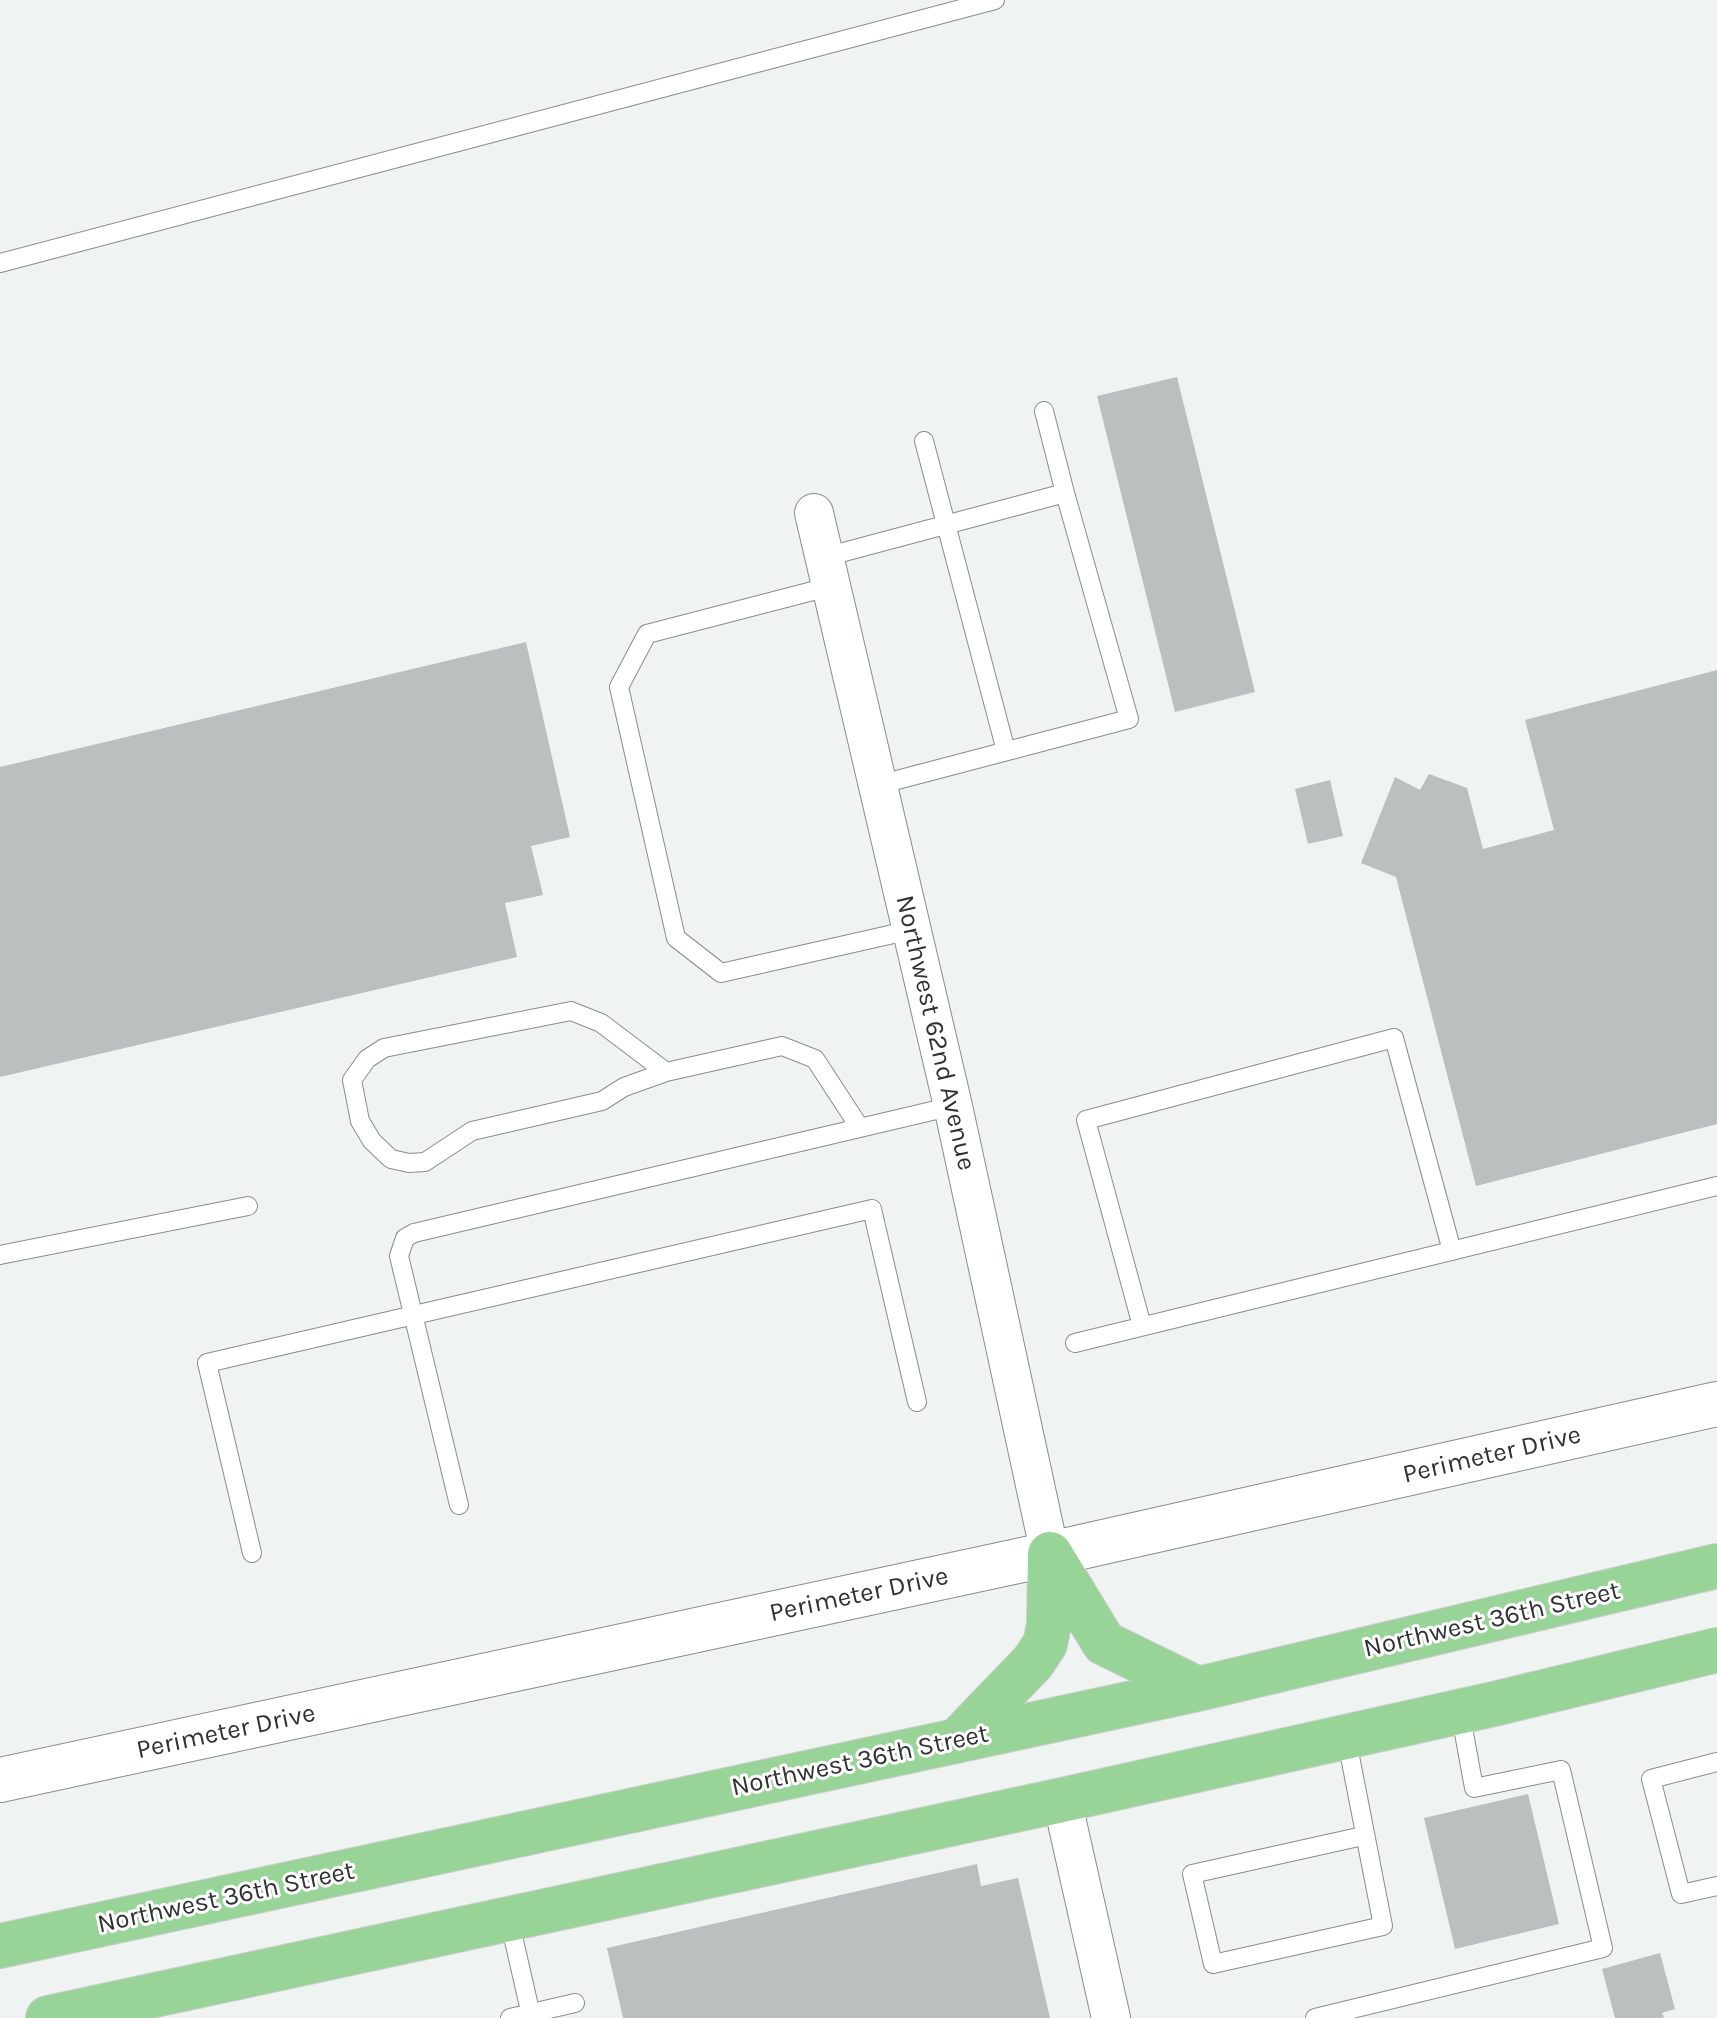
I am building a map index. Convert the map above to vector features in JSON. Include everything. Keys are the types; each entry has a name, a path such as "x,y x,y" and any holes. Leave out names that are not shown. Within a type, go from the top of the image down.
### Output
{"main road":[{"path":"1050,1554 1104,1643 1198,1689"},
{"path":"957,1741 1033,1662 1045,1644 1049,1624 1050,1554"},
{"name":"Northwest 36th Street","path":"0,1946 1198,1689 1717,1566"},
{"path":"48,2018 1062,1800 1717,1650"}],"street":[{"name":"Northwest 62nd Avenue","path":"814,513 953,1106 1050,1554"},
{"name":"Perimeter Drive","path":"0,1780 1050,1554 1717,1404"},
{"path":"1062,1800 1111,2018"}],"lane":[{"path":"0,263 995,0"},
{"path":"878,785 1129,719 1044,411"},
{"path":"924,441 1006,751"},
{"path":"911,930 721,973 676,938 619,687 647,634 828,572 946,524 1065,493"},
{"path":"666,1072 601,1023 571,1011 384,1048 367,1059 352,1080 360,1121 372,1141 391,1159 409,1163 425,1162 472,1131 602,1101 624,1087 666,1072 782,1046 815,1059 860,1128"},
{"path":"1142,1326 1086,1120 1394,1038 1452,1251"},
{"path":"459,1505 399,1256 405,1238 414,1233 953,1106"},
{"path":"1075,1343 1717,1186"},
{"path":"0,1255 248,1206"},
{"path":"252,1553 207,1363 872,1209 917,1402"},
{"path":"1315,2018 1603,1948 1561,1770 1474,1788 1460,1711"},
{"path":"1346,1736 1363,1836 1383,1926 1213,1964 1192,1874 1363,1836"},
{"path":"1717,1762 1651,1779 1681,1894 1717,1886"},
{"path":"509,1919 531,2015"},
{"path":"510,2018 575,2003"}],"building":[{"path":"1177,377 1255,692 1175,712 1097,396"},
{"path":"526,642 570,837 531,846 543,895 505,903 517,957 0,1077 0,767"},
{"path":"1717,670 1717,1124 1476,1186 1396,877 1361,863 1395,777 1420,790 1429,774 1467,788 1483,849 1554,830 1525,720"},
{"path":"1330,780 1343,836 1308,844 1295,789"},
{"path":"1528,1794 1559,1924 1455,1949 1424,1818"},
{"path":"977,1864 981,1886 1018,1878 1050,2018 623,2018 607,1948"},
{"path":"1660,1953 1675,2009 1662,2013 1664,2018 1615,2018 1602,1969"}]}
